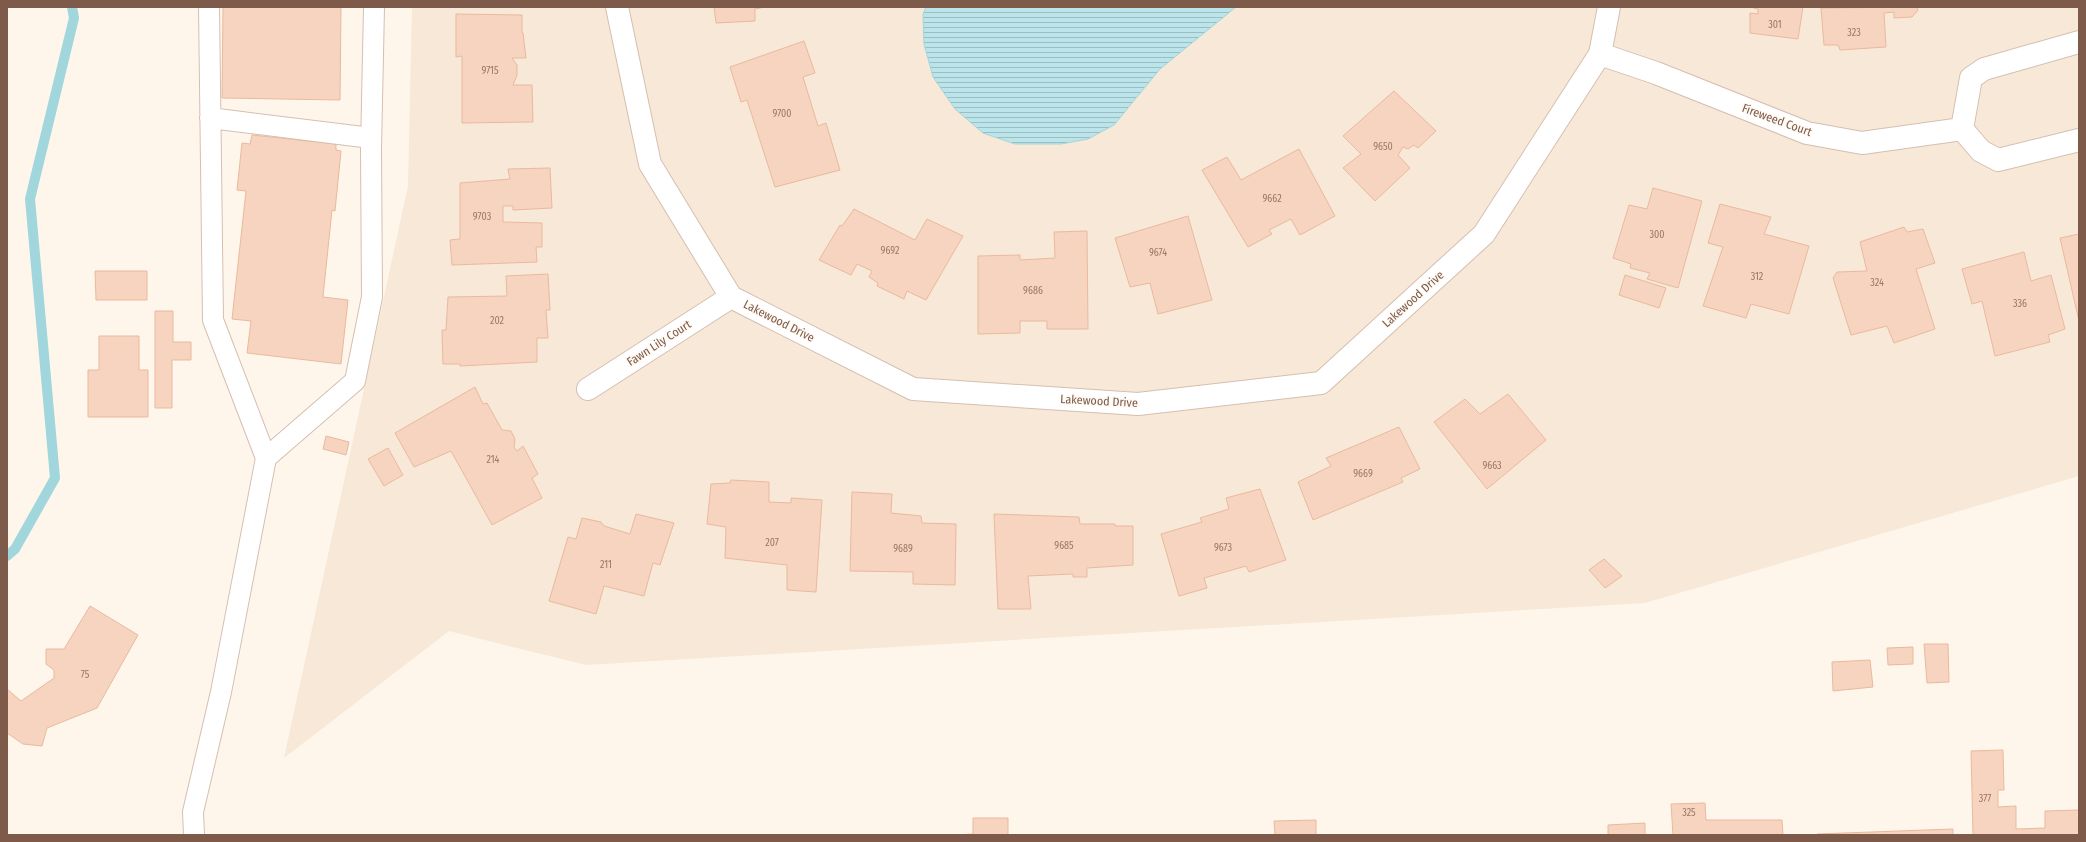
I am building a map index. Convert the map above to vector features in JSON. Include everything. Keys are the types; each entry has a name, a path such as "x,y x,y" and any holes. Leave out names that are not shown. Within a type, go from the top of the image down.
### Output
{"street":[{"name":"Lakewood Drive","path":"617,7 650,164 731,297 913,389 1138,404 1321,383 1484,234 1600,54 1609,7"},
{"path":"2079,42 1984,69 1971,78 1962,128 1981,151 1998,160 2079,140"},
{"name":"Fireweed Court","path":"1600,54 1656,73 1807,133 1862,143 1962,128"},
{"name":"Fawn Lily Court","path":"588,389 731,297"}],"lane":[{"path":"194,835 193,812 223,685 266,458 213,320 209,7"},
{"path":"266,458 355,380 372,298 371,138 374,7"},
{"path":"210,118 371,138"}],"shaded area":[{"path":"412,7 2079,7 2079,476 1645,603 586,665 449,631 284,758 408,186"}],"water":[{"path":"926,7 1236,7 1160,69 1114,125 1088,139 1061,144 1015,144 983,133 955,109 933,77 924,44 923,14"}],"building":[{"path":"223,7 341,7 340,100 222,98"},
{"path":"714,7 765,7 755,9 755,21 716,23"},
{"path":"1750,7 1803,7 1798,39 1750,33 1750,13 1758,14 1758,9"},
{"path":"1917,7 1918,10 1912,17 1894,18 1894,12 1884,13 1886,47 1840,50 1838,45 1824,45 1821,8"},
{"path":"456,14 522,15 522,33 526,58 512,58 517,65 517,75 513,85 532,85 533,122 462,123 462,56 456,57"},
{"path":"804,41 815,73 803,77 818,126 826,123 840,170 775,187 747,100 741,102 730,67"},
{"path":"1394,91 1436,131 1418,148 1414,145 1408,149 1403,147 1398,155 1410,168 1375,201 1343,168 1361,154 1343,136"},
{"path":"252,135 336,144 336,150 341,151 335,211 332,210 323,297 348,300 341,364 247,353 251,321 232,319 246,191 237,190 242,143 250,144"},
{"path":"1299,149 1335,216 1300,235 1291,219 1269,230 1272,234 1248,247 1202,170 1227,157 1241,180"},
{"path":"550,168 552,208 513,210 513,206 503,206 503,222 542,223 542,247 536,247 537,262 452,265 450,240 460,239 460,183 510,179 508,169"},
{"path":"1653,188 1702,201 1678,288 1647,279 1650,273 1630,268 1631,264 1613,258 1629,205 1647,209"},
{"path":"1720,204 1771,217 1764,234 1809,246 1789,314 1751,304 1746,318 1703,306 1723,247 1708,243"},
{"path":"854,209 915,240 927,219 963,236 926,300 907,291 904,299 877,286 878,283 869,277 872,271 857,264 851,275 819,260 840,225 842,226"},
{"path":"1188,216 1212,300 1158,314 1150,283 1130,287 1115,238"},
{"path":"1904,227 1907,232 1923,229 1935,263 1916,269 1935,329 1894,343 1887,326 1851,335 1833,278 1837,272 1867,271 1860,242"},
{"path":"1087,231 1088,329 1047,329 1047,321 1020,321 1020,333 978,334 978,256 1020,255 1020,260 1055,258 1054,232"},
{"path":"2079,234 2079,321 2060,238"},
{"path":"2024,252 2031,281 2051,275 2065,329 2048,335 2050,342 1995,356 1982,301 1972,304 1962,269"},
{"path":"95,271 147,271 147,300 96,300"},
{"path":"548,274 550,310 546,310 548,338 537,338 537,362 460,366 460,364 443,364 442,330 446,330 448,297 507,296 506,276"},
{"path":"1625,275 1666,288 1659,308 1619,295"},
{"path":"155,311 173,311 173,342 191,342 191,360 172,360 172,408 155,408"},
{"path":"99,336 139,336 139,370 148,370 148,417 88,417 88,370 99,370"},
{"path":"475,387 483,404 487,403 502,430 511,431 515,439 514,447 517,451 523,446 538,474 532,478 542,498 492,525 451,451 414,467 395,433"},
{"path":"1508,394 1546,440 1487,489 1434,422 1465,399 1480,414"},
{"path":"1399,427 1420,469 1401,478 1403,482 1313,520 1298,482 1331,466 1326,458"},
{"path":"326,436 349,442 346,455 323,449"},
{"path":"388,448 403,475 384,486 368,459"},
{"path":"731,480 769,482 769,502 791,503 791,498 822,500 816,592 787,590 787,565 725,558 726,527 707,524 711,484 730,483"},
{"path":"1260,489 1286,560 1249,572 1246,566 1204,578 1207,588 1179,596 1161,534 1202,522 1200,518 1229,509 1226,498"},
{"path":"852,492 892,494 891,513 921,516 922,523 956,524 955,585 913,584 913,572 850,571"},
{"path":"636,514 674,523 660,565 653,563 644,596 604,586 596,614 549,601 568,537 576,539 582,518 601,522 604,526 630,534"},
{"path":"994,514 1079,517 1080,524 1115,524 1115,526 1133,526 1133,565 1087,568 1087,577 1073,577 1073,574 1028,576 1031,609 998,609"},
{"path":"1604,559 1622,576 1605,588 1589,570"},
{"path":"90,606 138,635 97,708 47,728 42,746 23,744 7,733 7,689 21,701 54,678 54,670 46,664 46,649 64,649"},
{"path":"1924,644 1948,644 1949,682 1927,683"},
{"path":"1913,647 1913,664 1888,665 1887,648"},
{"path":"1870,660 1873,687 1833,691 1832,662"},
{"path":"2003,750 2004,790 1998,790 1998,807 2016,806 2016,829 2045,828 2045,811 2079,810 2079,835 1973,835 1971,751"},
{"path":"1705,803 1706,820 1782,820 1783,835 1673,835 1671,804"},
{"path":"973,818 1008,818 1008,835 956,835 973,834"},
{"path":"1316,820 1316,835 1275,835 1274,821"},
{"path":"1645,823 1645,835 1608,835 1608,825"},
{"path":"1953,829 1953,835 1817,835 1817,834"}],"waterway":[{"path":"7,556 15,549 55,478 30,199 74,18 72,7"}]}
